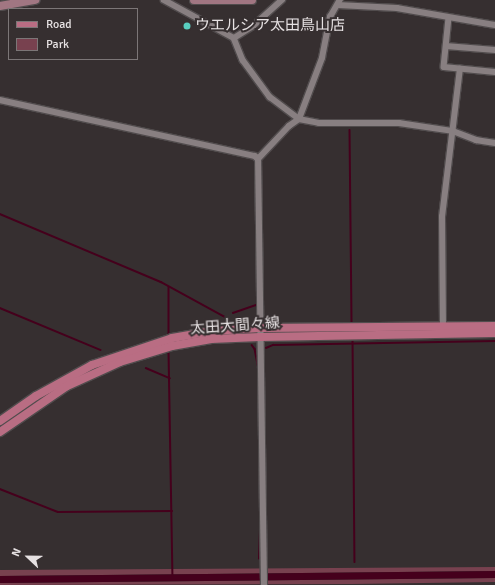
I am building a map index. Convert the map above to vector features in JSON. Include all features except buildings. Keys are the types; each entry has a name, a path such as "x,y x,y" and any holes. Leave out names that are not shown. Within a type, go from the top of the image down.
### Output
{"main road":[{"name":"太田大間々線","path":"0,421 62,380 124,353 172,338 212,331 260,328 443,328 495,326"},
{"name":"太田大間々線","path":"0,432 67,386 120,362 172,346 211,339 260,337 495,333"}],"street":[{"path":"0,6 36,0"},
{"path":"164,0 234,38 244,60 270,97 299,119 318,123 399,123 453,131 476,140 495,143"},
{"path":"194,0 252,0"},
{"path":"234,38 253,26 282,0"},
{"path":"264,585 258,159 289,126 299,119 322,58 330,17 339,2 397,8 495,25"},
{"path":"449,18 444,67 495,72"},
{"path":"446,46 495,50"},
{"path":"443,328 442,217 460,69"},
{"path":"0,100 255,156 258,159"}],"green space":[{"path":"495,567 495,571 0,576 0,570"},
{"path":"495,578 495,582 0,585 0,583"}],"shaded area":[{"path":"495,571 495,578 0,583 0,576"}],"waterway":[{"path":"350,130 352,324"},
{"path":"0,214 161,282 227,318"},
{"path":"169,287 169,335"},
{"path":"233,313 256,305"},
{"path":"0,308 101,350"},
{"path":"353,338 355,562"},
{"path":"266,348 273,345 495,341"},
{"path":"252,345 255,349 259,369"},
{"path":"169,351 173,575"},
{"path":"146,368 170,378"},
{"path":"0,489 58,512 172,511"},
{"path":"259,559 260,525"}],"place":[{"name":"ウエルシア太田鳥山店","path":"187,26"}]}
